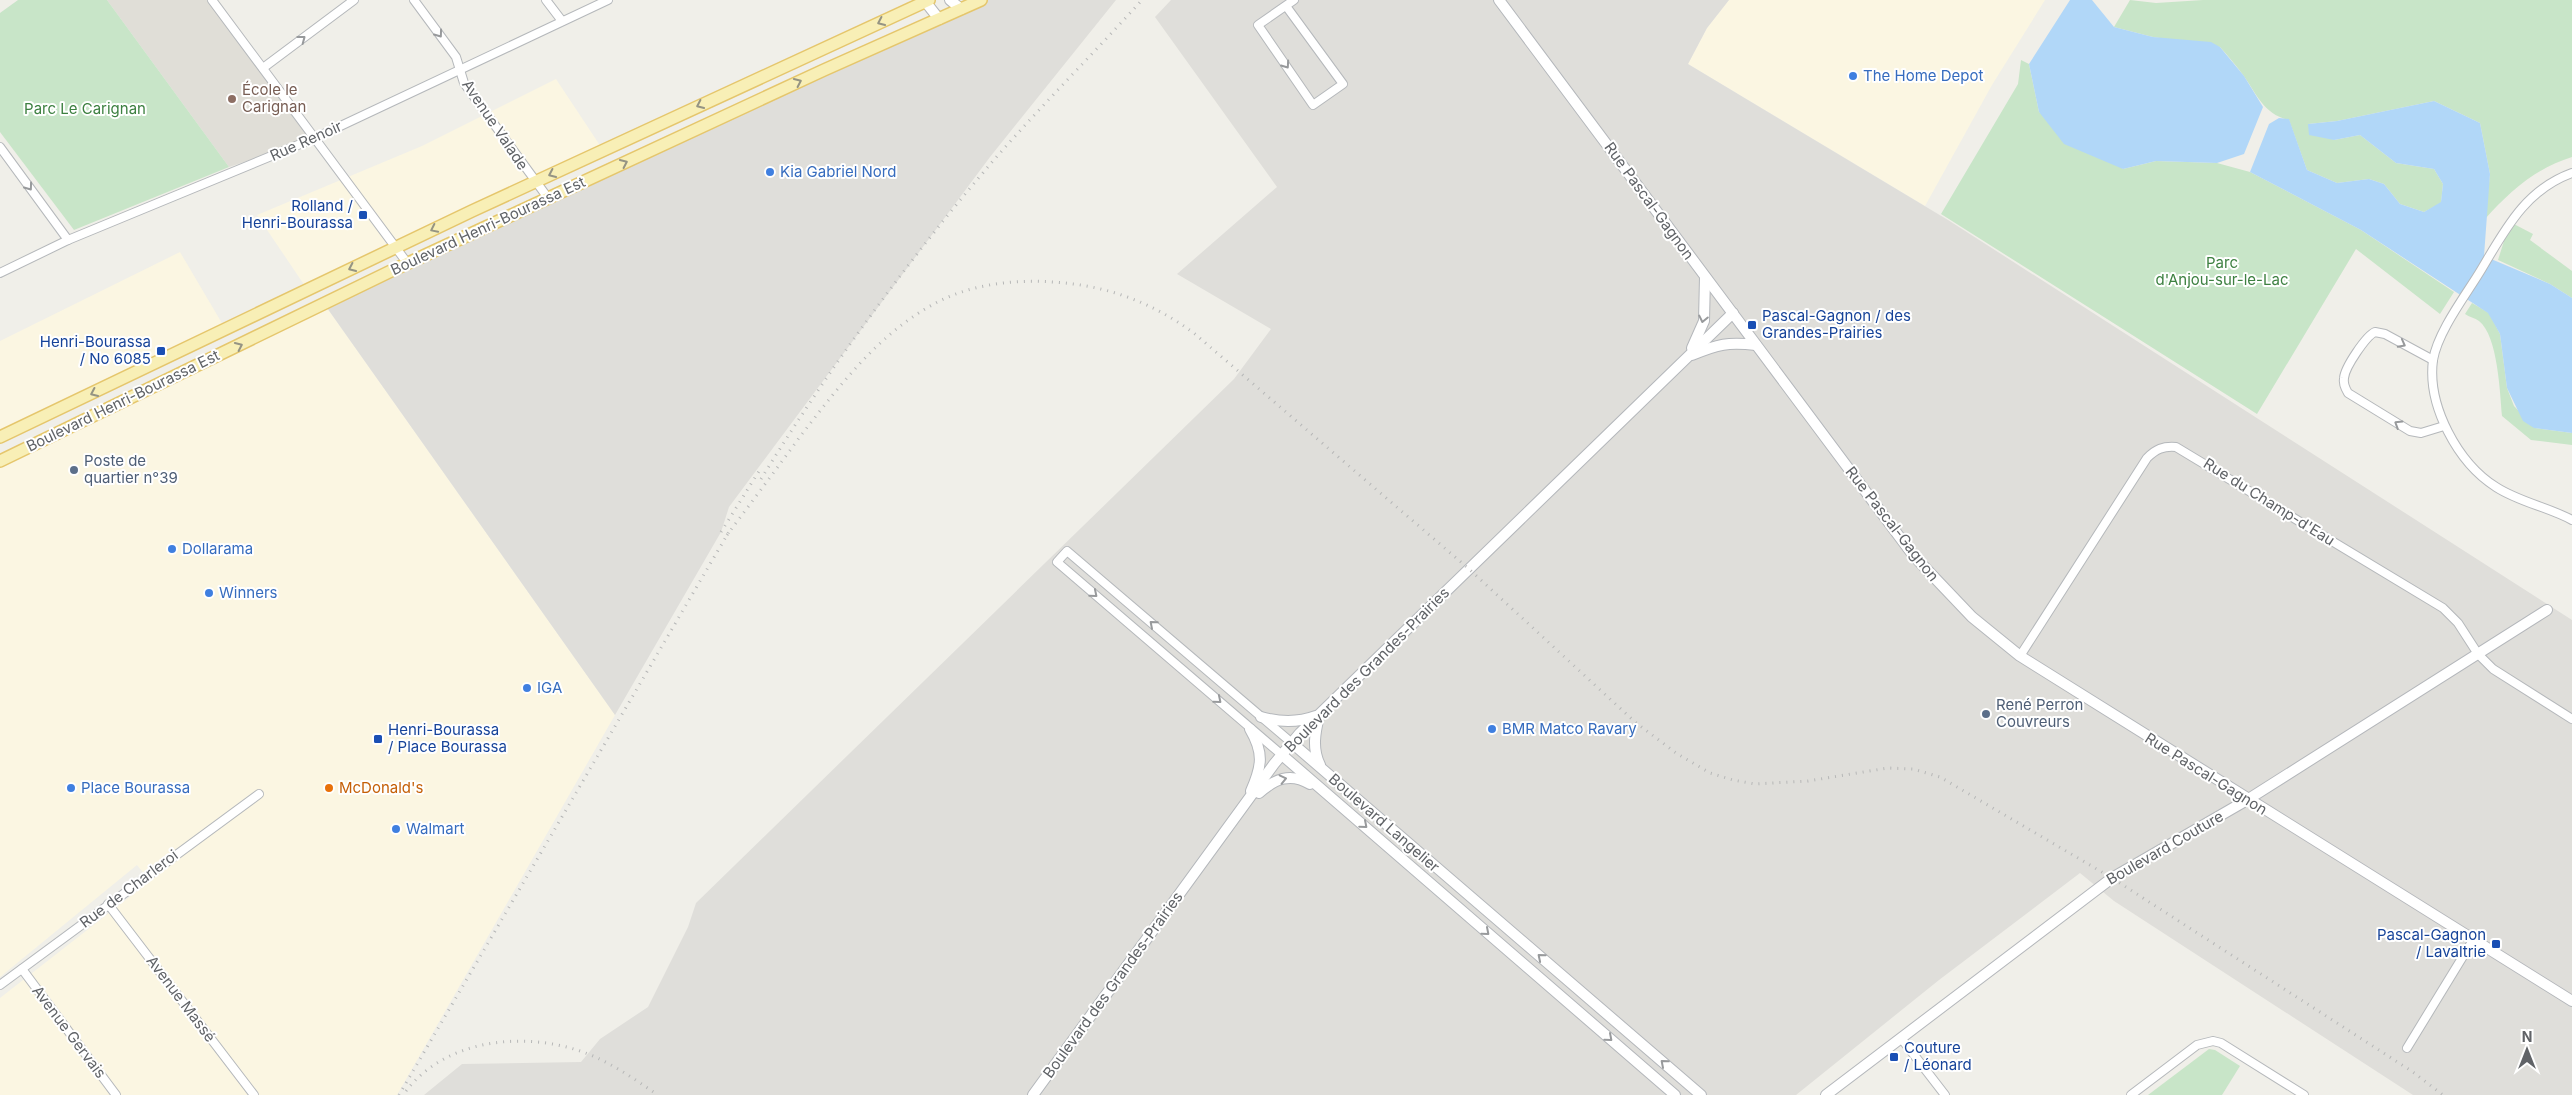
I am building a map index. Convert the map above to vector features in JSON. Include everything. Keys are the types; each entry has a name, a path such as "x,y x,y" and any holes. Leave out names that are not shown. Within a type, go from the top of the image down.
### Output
{"main road":[{"path":"926,0 939,19"},
{"name":"Boulevard Henri-Bourassa Est","path":"0,438 535,182 926,0"},
{"path":"950,0 961,9"},
{"name":"Boulevard Henri-Bourassa Est","path":"0,460 548,198 981,0"},
{"name":"Rue Pascal-Gagnon","path":"1499,0 1918,561 1972,617 2020,656 2572,1002"},
{"path":"1687,357 1704,320 1705,277"},
{"name":"Boulevard des Grandes-Prairies","path":"1033,1095 1244,805 1292,743 1733,313"},
{"path":"1687,357 1712,346 1725,343 1756,345"},
{"name":"Boulevard Couture","path":"1826,1095 2112,878 2247,800 2547,610"},
{"path":"1261,717 1293,721 1319,715 1315,734 1315,755 1321,768"},
{"path":"1244,805 1253,785 1261,755 1258,742 1250,729"},
{"name":"Boulevard Langelier","path":"1292,743 1701,1095"},
{"name":"Boulevard Langelier","path":"1282,755 1675,1095"},
{"path":"1244,805 1266,787 1284,777 1305,781 1327,793"}],"street":[{"path":"212,0 408,264"},
{"path":"263,68 354,0"},
{"name":"Avenue Valade","path":"414,0 456,57 464,83 548,198"},
{"path":"546,0 562,21"},
{"name":"Rue Renoir","path":"0,273 68,240 315,138 608,0"},
{"path":"1286,6 1343,84 1313,105 1258,25 1294,0"},
{"path":"0,147 68,240"},
{"path":"2572,173 2533,195 2508,227 2440,340 2433,360 2435,389 2444,426 2458,452 2487,481 2509,494 2572,520"},
{"path":"2433,360 2385,334 2375,332 2366,337 2344,375 2344,384 2348,392 2410,431 2421,433 2444,426"},
{"name":"Rue du Champ-d'Eau","path":"2020,656 2147,458 2154,450 2164,446 2185,450 2443,608 2458,623 2478,654 2493,669 2572,719"},
{"name":"Boulevard Langelier","path":"1282,755 1057,562 1067,551 1292,743"},
{"name":"Rue de Charleroi","path":"0,985 259,794"},
{"name":"Avenue Massé","path":"108,904 254,1095"},
{"path":"2407,1048 2473,940"},
{"name":"Avenue Gervais","path":"22,969 116,1095"},
{"path":"1901,1038 1945,1095"},
{"path":"2131,1095 2198,1045 2213,1041 2221,1043 2304,1095"}],"shaded area":[{"name":"École le Carignan","path":"107,0 212,0 315,138 229,167"},
{"path":"980,0 1116,0 990,157 729,507 721,532 615,715 325,305"},
{"path":"1171,0 1729,0 1707,28 1688,64 1948,220 2572,620 2572,1095 2413,1095 2114,901 2080,873 1939,980 1796,1095 424,1095 462,1064 581,1062 600,1039 648,1007 688,927 696,903 1234,379 1271,329 1177,274 1277,187 1155,17"},
{"path":"1729,0 2045,0 1992,85 1925,206 1688,64 1707,28"},
{"path":"556,79 603,150 307,289 257,215 422,146"},
{"path":"180,252 226,330 0,437 0,341"},
{"path":"325,305 615,715 397,1095 0,1095 0,998 150,881 137,865 0,977 0,460"}],"green space":[{"name":"Parc Le Carignan","path":"18,0 107,0 229,167 74,230 0,132 0,13"},
{"path":"2130,0 2156,3 2203,0 2572,0 2572,157 2535,174 2504,199 2485,219 2490,174 2480,123 2434,101 2337,121 2308,124 2334,140 2360,135 2396,163 2434,169 2443,184 2441,203 2424,212 2400,204 2384,184 2369,179 2337,183 2307,170 2289,120 2280,117 2267,108 2220,47 2153,37 2114,27"},
{"name":"Parc d'Anjou-sur-le-Lac","path":"2021,60 2029,64 2039,112 2123,169 2156,161 2217,163 2250,172 2361,230 2454,292 2440,314 2356,249 2257,414 1941,214 2018,84"},
{"path":"2510,222 2533,234 2530,240 2572,271 2572,298 2550,284 2498,260"},
{"path":"2472,303 2489,313 2500,334 2507,388 2514,406 2535,428 2572,433 2572,445 2531,440 2502,416 2497,366 2490,339 2479,321 2465,314"},
{"path":"2209,1049 2215,1050 2240,1066 2222,1095 2148,1095"}],"water":[{"path":"2070,0 2092,0 2114,27 2153,37 2211,42 2220,47 2244,76 2263,107 2244,154 2217,163 2156,161 2123,169 2064,144 2039,112 2029,64"},
{"path":"2434,101 2480,123 2490,174 2484,256 2550,284 2572,298 2572,433 2534,428 2523,421 2507,388 2500,334 2488,313 2361,230 2250,172 2269,124 2279,118 2289,119 2307,170 2337,183 2369,179 2384,184 2400,204 2424,212 2441,202 2443,184 2434,169 2396,163 2360,135 2334,140 2309,135 2308,124 2337,121"}],"railway":[{"path":"761,479 842,355 961,198 1011,141 1142,0"},
{"path":"727,535 799,438 859,365 893,332 932,305 975,288 1006,283 1052,282 1110,291 1145,304 1195,334 1469,569 1635,722 1676,753 1710,773 1755,784 1808,781 1888,768 1913,769 1940,777 2112,878 2413,1072 2443,1095"},
{"path":"721,532 761,468"},
{"path":"399,1095 730,530"},
{"path":"406,1091 424,1073 444,1059 468,1049 493,1043 519,1041 569,1048 593,1056 618,1069 658,1095"}],"place":[{"name":"The Home Depot","path":"1853,76"},
{"name":"École le Carignan","path":"232,99"},
{"name":"Kia Gabriel Nord","path":"770,172"},
{"name":"Rolland / Henri-Bourassa","path":"363,215"},
{"name":"Pascal-Gagnon / des Grandes-Prairies","path":"1752,325"},
{"name":"Henri-Bourassa / No 6085","path":"161,351"},
{"name":"Poste de quartier n°39","path":"74,470"},
{"name":"Dollarama","path":"172,549"},
{"name":"Winners","path":"209,593"},
{"name":"IGA","path":"527,688"},
{"name":"René Perron Couvreurs","path":"1986,714"},
{"name":"BMR Matco Ravary","path":"1492,729"},
{"name":"Henri-Bourassa / Place Bourassa","path":"378,739"},
{"name":"Place Bourassa","path":"71,788"},
{"name":"McDonald's","path":"329,788"},
{"name":"Walmart","path":"396,829"},
{"name":"Pascal-Gagnon / Lavaltrie","path":"2496,944"},
{"name":"Couture / Léonard","path":"1894,1057"}]}
